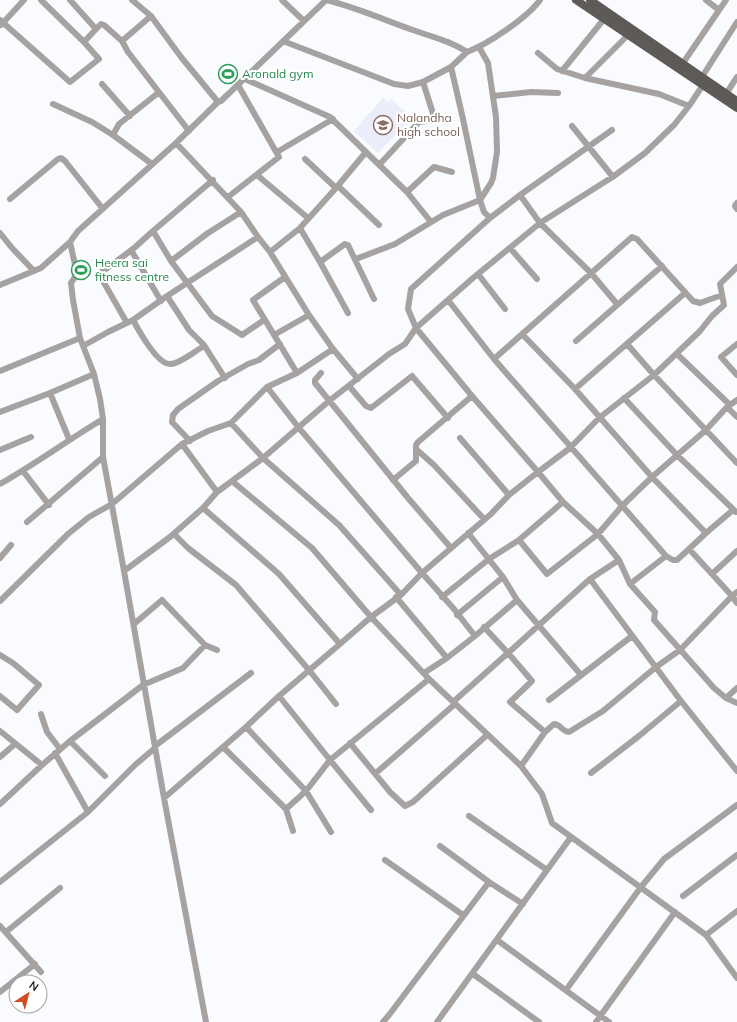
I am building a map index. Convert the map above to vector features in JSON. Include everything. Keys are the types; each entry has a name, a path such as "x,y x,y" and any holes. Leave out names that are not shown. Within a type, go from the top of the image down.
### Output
{"main road":[{"path":"576,0 628,35 737,101"},
{"path":"590,0 683,63 702,81 737,108"}],"street":[{"path":"24,0 1,23 70,82 99,59 42,0"},
{"path":"70,0 96,29"},
{"path":"132,0 151,16 181,57 218,102"},
{"path":"282,0 304,20"},
{"path":"0,285 41,268 70,242 78,231 245,79 326,0 348,5 457,45 468,52"},
{"path":"283,41 394,84 408,86 424,82 451,67 468,52 480,46 521,19 540,0"},
{"path":"706,0 719,10"},
{"path":"683,63 726,0"},
{"path":"122,41 151,16"},
{"path":"562,71 604,19"},
{"path":"124,571 174,534 203,508 217,492 263,458 329,401 389,354 405,344 416,328 540,223 613,177 645,153 674,125 689,106 737,22"},
{"path":"84,42 101,24 104,25 122,41 128,52 158,93 189,130"},
{"path":"585,78 628,35"},
{"path":"356,258 395,244 443,215 480,200 492,181 496,158 496,117 488,63 480,46"},
{"path":"538,53 555,68 562,71 585,78 659,94 689,106"},
{"path":"451,67 480,200 484,212 490,218"},
{"path":"726,94 737,77"},
{"path":"245,79 333,119 407,192 431,222"},
{"path":"379,165 419,122 435,120 424,82"},
{"path":"102,84 130,116"},
{"path":"228,197 280,157 238,85"},
{"path":"493,96 532,92 558,93"},
{"path":"113,135 119,124 158,93"},
{"path":"53,104 92,122 113,135 152,164"},
{"path":"277,152 333,119"},
{"path":"572,126 613,177"},
{"path":"612,130 490,218 411,289 408,309 416,328 472,396 563,502 598,534 619,560 630,584 655,612 654,620 714,688 726,698 737,703"},
{"path":"176,143 213,180 241,212 270,252 309,315 333,349 358,379"},
{"path":"270,252 300,228 366,152"},
{"path":"10,199 60,158 65,161 103,209"},
{"path":"305,159 379,225"},
{"path":"407,192 434,167 452,172"},
{"path":"259,173 308,218"},
{"path":"204,346 178,362 165,364 157,357 130,322 99,274 131,250 213,180"},
{"path":"520,195 540,223 591,274 617,304"},
{"path":"737,204 735,206 737,209"},
{"path":"171,261 208,233 241,212"},
{"path":"300,228 348,313"},
{"path":"153,231 171,261 212,316 241,335 264,320"},
{"path":"0,233 34,271"},
{"path":"83,346 130,322 166,296 258,237"},
{"path":"494,360 634,237 694,302 700,303 722,295"},
{"path":"70,242 77,274 71,283 73,300 80,338 94,374 103,419 103,456 164,798 206,1022"},
{"path":"320,262 345,244 348,245 356,258 374,299"},
{"path":"510,248 537,279"},
{"path":"131,250 161,301"},
{"path":"576,341 662,266"},
{"path":"164,798 309,670 371,617 399,596 422,573 484,519 492,514 509,495 570,448 599,418 654,375 677,354 724,305 720,284 737,267"},
{"path":"478,274 505,309"},
{"path":"285,277 253,300 297,372"},
{"path":"575,389 686,292"},
{"path":"166,296 189,330 204,346 224,378"},
{"path":"448,300 494,360 570,448 666,556 673,560 677,560 706,533 735,511 677,455 624,398"},
{"path":"274,335 309,315"},
{"path":"522,334 575,389 652,477 706,533"},
{"path":"0,371 80,338"},
{"path":"190,442 172,422 173,415 178,409 224,378 248,364 259,360 280,344"},
{"path":"627,344 654,375 737,463"},
{"path":"737,344 721,357 737,375"},
{"path":"0,601 68,534 89,517 112,504 182,444 190,442 208,432 231,423 267,387 297,372 333,349"},
{"path":"677,354 737,417"},
{"path":"322,373 315,380 315,383 393,480 451,548"},
{"path":"0,412 94,374"},
{"path":"349,386 366,406 371,408 412,376 448,418"},
{"path":"267,387 299,428 475,636"},
{"path":"50,393 69,439"},
{"path":"393,480 416,461 416,448 418,442 472,396"},
{"path":"519,540 547,574 598,534 622,506 652,477 706,430 728,406 737,400"},
{"path":"0,484 23,471 69,439 103,419"},
{"path":"231,423 263,458 339,525 399,596 447,658"},
{"path":"0,450 31,437"},
{"path":"460,438 509,495"},
{"path":"182,444 217,492"},
{"path":"416,448 434,465 484,519"},
{"path":"27,522 49,505 103,456"},
{"path":"23,471 49,505"},
{"path":"232,481 312,548 371,617 429,679 520,766 542,794 552,823 706,935 737,978"},
{"path":"442,598 489,559 519,540 563,502"},
{"path":"203,508 280,574 340,644"},
{"path":"468,533 503,577 517,600 581,675"},
{"path":"174,534 188,548 236,585 309,670 336,704"},
{"path":"0,558 11,545"},
{"path":"689,549 712,574 734,594 737,602"},
{"path":"712,574 737,551"},
{"path":"630,584 666,556"},
{"path":"376,773 590,579 619,560"},
{"path":"457,615 503,577"},
{"path":"590,579 681,701 737,771"},
{"path":"520,766 545,732 554,724 559,725 569,732 603,711 656,667 680,650 734,594"},
{"path":"134,624 162,600 206,645 217,650"},
{"path":"424,673 447,658 517,600"},
{"path":"484,627 532,680 510,702 545,732"},
{"path":"549,700 632,636"},
{"path":"0,804 70,741 144,685 183,668 206,645"},
{"path":"0,655 13,663 39,685 17,710 0,696"},
{"path":"0,882 88,812 155,747 251,673"},
{"path":"286,809 306,791 330,760 429,679"},
{"path":"726,698 737,688"},
{"path":"279,696 371,810"},
{"path":"591,773 681,701"},
{"path":"41,714 46,732 58,751 88,812"},
{"path":"246,727 306,791 331,832"},
{"path":"0,731 42,765"},
{"path":"350,743 390,792 404,806 412,802 487,735"},
{"path":"70,741 106,776"},
{"path":"0,757 15,744"},
{"path":"223,747 286,809 293,831"},
{"path":"566,990 641,887 664,860 737,805"},
{"path":"469,816 547,870"},
{"path":"437,1022 571,837"},
{"path":"440,846 489,882 523,904"},
{"path":"683,896 737,855"},
{"path":"385,860 463,915"},
{"path":"382,1022 389,1015 489,882"},
{"path":"6,932 60,888"},
{"path":"706,935 737,911"},
{"path":"596,1022 675,912"},
{"path":"0,926 41,972"},
{"path":"497,940 609,1022"},
{"path":"0,992 34,964"},
{"path":"473,974 539,1022"}],"shaded area":[{"name":"Nalandha high school","path":"383,98 389,103 391,99 412,118 378,153 354,131"}],"place":[{"name":"Aronald gym","path":"228,74"},
{"name":"Nalandha high school","path":"383,125"},
{"name":"Heera sai fitness centre","path":"81,270"}]}
